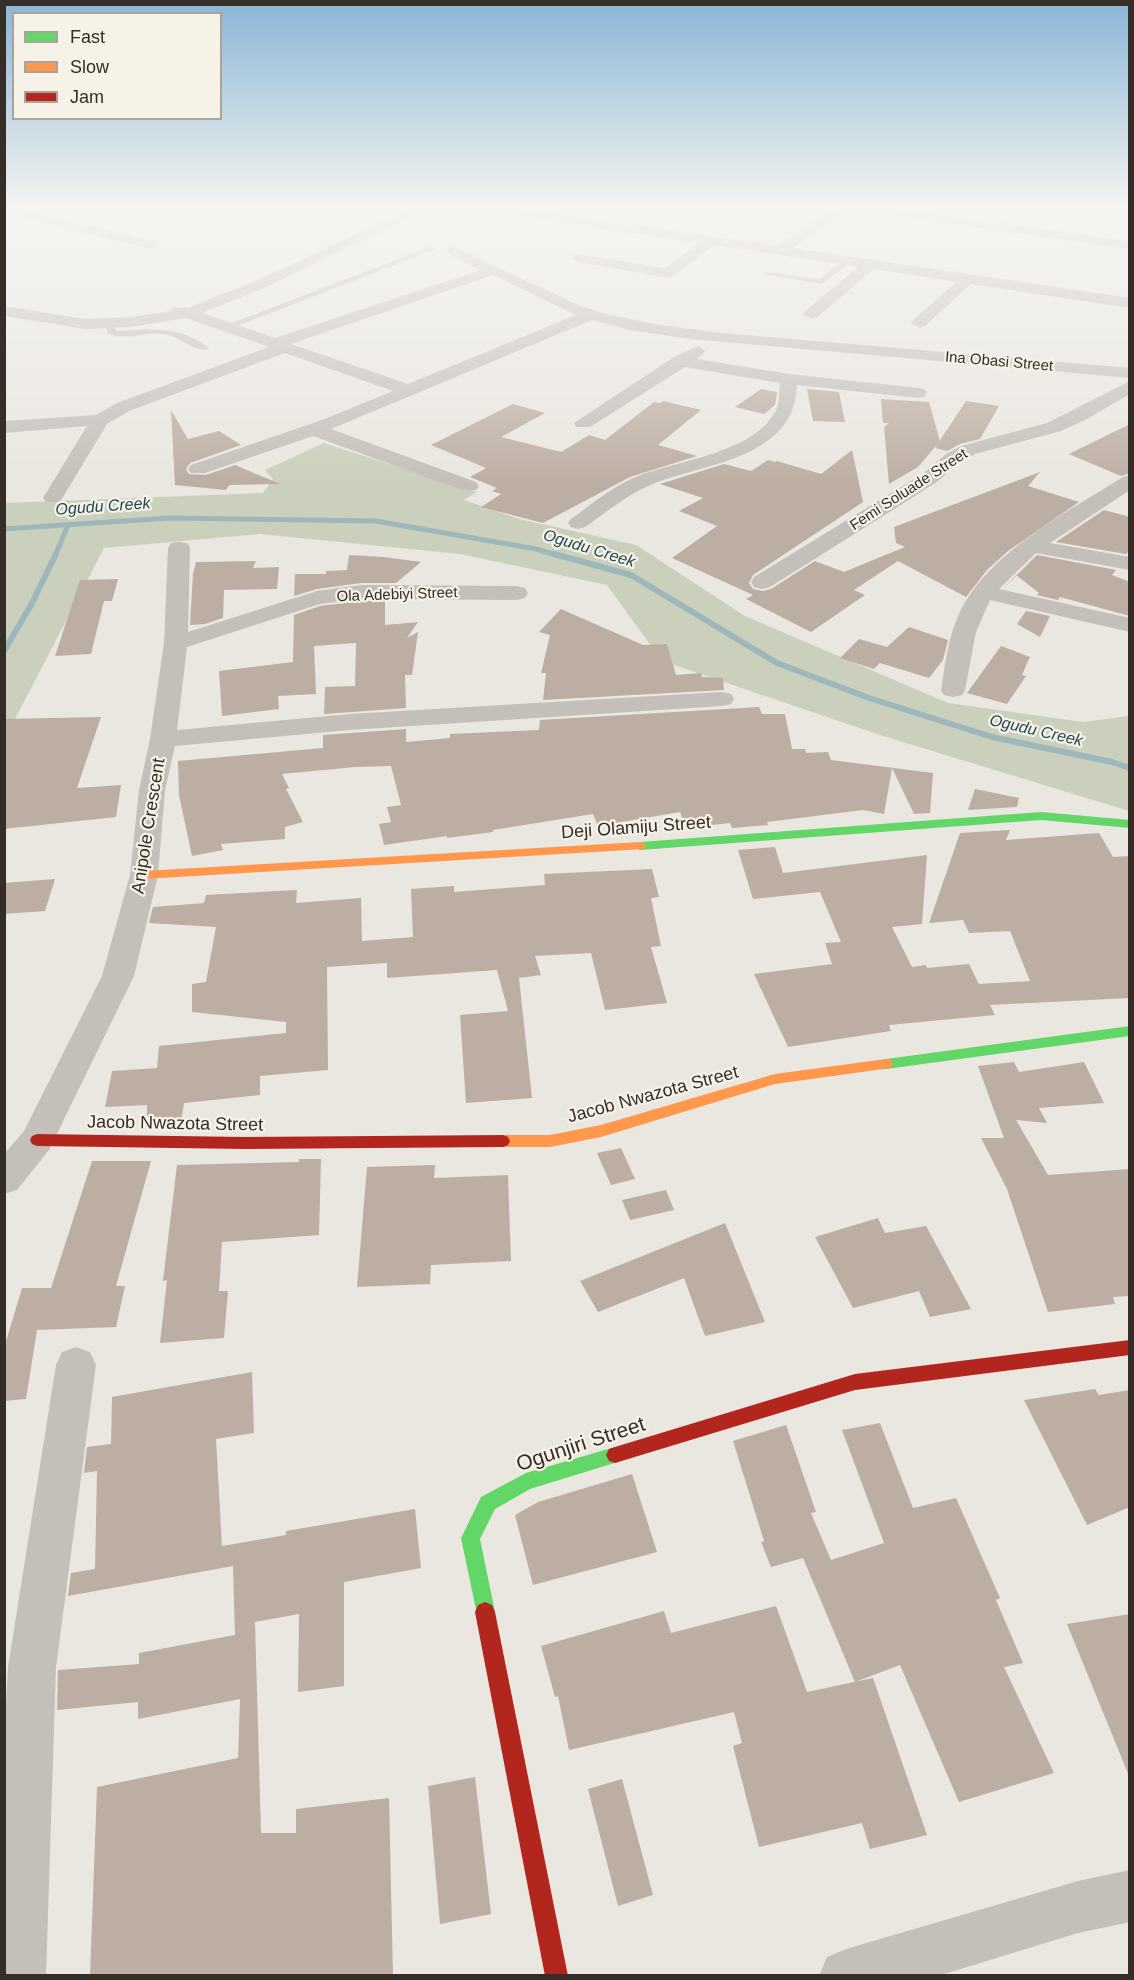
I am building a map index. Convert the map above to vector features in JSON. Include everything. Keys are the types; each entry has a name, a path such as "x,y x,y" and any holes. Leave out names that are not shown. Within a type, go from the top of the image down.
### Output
{"street":[{"path":"4,303 82,321 182,311 207,300"},
{"path":"4,311 107,324 151,320 213,300"},
{"path":"4,427 100,420 123,407 280,345 407,300"},
{"name":"Ina Obasi Street","path":"554,300 590,315 723,337 1130,373"},
{"path":"811,314 827,300"},
{"path":"919,324 945,300"},
{"path":"1112,300 1130,303"},
{"path":"182,311 410,391"},
{"path":"198,469 315,429 590,315"},
{"path":"583,423 680,361 723,337"},
{"path":"680,361 789,379 918,393"},
{"path":"578,523 626,490 646,480 732,452 772,431 786,409 789,379"},
{"name":"Femi Soluade Street","path":"762,582 900,497 931,477 953,458 968,450 1054,427 1079,416 1130,386"},
{"path":"53,498 100,420"},
{"path":"315,429 469,486"},
{"path":"953,690 960,647 971,614 984,592 1032,546 1078,513 1124,489"},
{"path":"1032,546 1130,564"},
{"name":"Anipole Crescent","path":"4,1180 37,1140 118,976 144,876 152,790 163,739 176,643 179,548"},
{"name":"Ola Adebiyi Street","path":"176,643 317,598 361,592 517,593"},
{"path":"984,592 1130,625"},
{"path":"163,739 350,722 722,699"},
{"name":"Deji Olamiju Street","path":"144,876 603,849 1041,816 1130,824"},
{"name":"Jacob Nwazota Street","path":"37,1140 245,1143 550,1141 601,1131 775,1079 1130,1031"},
{"name":"Ogunjiri Street","path":"557,1976 470,1538 488,1503 526,1482 855,1382 1130,1347"},
{"path":"19,1976 32,1667 76,1365"},
{"path":"846,1976 1078,1907 1130,1896"}],"lane":[{"path":"226,327 299,300"},
{"path":"107,324 111,332 116,334 163,331 176,334 205,348"}],"green space":[{"path":"324,443 477,492 464,500 519,519 636,545 745,616 948,703 1083,722 1129,716 1129,811 880,735 662,661 607,585 460,554 260,534 104,548 5,738 5,503 263,493 273,479 265,470"}],"building":[{"path":"761,389 777,392 775,405 764,414 735,407"},
{"path":"807,389 839,392 845,422 813,421"},
{"path":"881,399 929,402 940,441 918,467 889,484 884,427 889,423 883,423"},
{"path":"663,401 701,410 658,445 697,456 630,477 543,523 481,507 501,494 492,491 497,488 470,477 486,468 431,445 513,404 545,413 501,437 561,452 589,435 605,440 654,402"},
{"path":"966,401 999,406 980,439 960,444 947,451 935,448"},
{"path":"171,410 188,439 219,431 241,445 190,463 186,469 189,474 206,475 235,465 280,484 229,485 226,490 175,485"},
{"path":"1130,424 1130,473 1121,476 1069,454"},
{"path":"852,450 863,502 753,575 749,583 753,589 763,591 771,589 815,561 844,572 905,547 896,543 894,527 1040,472 1028,486 1079,502 1008,551 987,570 966,597 898,561 854,590 865,595 811,632 746,599 753,595 672,558 717,526 679,511 703,498 660,484 724,464 751,471 768,460 821,474"},
{"path":"1104,510 1130,517 1130,550 1126,554 1056,542"},
{"path":"349,555 421,562 396,583 361,583 317,589 294,596 295,574 326,574 326,571 347,570"},
{"path":"1037,555 1116,570 1112,575 1130,582 1130,616 1060,597 1058,600 1037,595 1039,593 1017,575"},
{"path":"256,561 253,568 279,567 277,589 224,590 223,618 205,624 190,625 193,574 196,562"},
{"path":"118,579 112,601 104,601 91,654 55,656 80,580"},
{"path":"361,601 385,601 385,625 418,622 407,638 418,632 412,675 405,675 406,708 324,714 325,687 355,686 356,643 314,646 316,694 278,696 279,709 222,716 219,671 293,662 294,615 320,606"},
{"path":"561,609 643,645 667,644 676,675 701,673 702,677 723,678 724,690 543,700 546,673 541,673 550,635 539,632"},
{"path":"1026,611 1050,616 1040,637 1017,624"},
{"path":"909,627 948,640 943,660 929,678 880,663 874,669 840,658 859,639 887,647"},
{"path":"1001,646 1030,657 1022,675 1026,676 1007,704 967,693"},
{"path":"759,707 762,714 785,714 792,749 805,749 806,753 828,752 831,760 933,773 930,813 914,814 892,768 884,814 863,810 767,822 768,825 732,828 730,823 686,828 680,812 598,826 593,814 493,830 493,832 384,845 379,824 391,822 387,807 401,805 391,766 355,767 282,774 289,788 286,789 303,822 285,827 285,839 221,844 223,850 192,856 179,795 178,761 323,748 323,735 406,729 406,742 450,738 450,734 539,730 540,720"},
{"path":"101,717 77,788 121,785 116,817 4,829 4,719"},
{"path":"975,789 1019,798 1017,807 968,810"},
{"path":"1010,830 1006,840 1099,833 1113,857 1130,856 1130,998 990,1005 995,1015 889,1025 891,1031 788,1047 754,974 832,964 825,943 841,942 820,892 753,899 738,850 775,847 783,873 927,855 922,924 892,927 912,967 969,964 979,984 1030,981 1010,931 969,933 963,920 929,923 960,833"},
{"path":"652,869 659,897 651,898 661,946 651,947 667,1003 605,1010 591,953 535,956 541,975 519,978 532,1098 466,1103 460,1015 508,1011 497,970 387,978 387,963 327,967 328,1070 260,1076 260,1095 184,1103 181,1122 147,1116 147,1105 105,1107 112,1071 157,1068 159,1046 286,1033 286,1022 192,1012 192,984 206,982 216,927 149,923 153,907 204,903 206,895 297,890 296,903 361,898 362,941 413,937 411,889 454,886 454,892 545,885 544,874"},
{"path":"55,879 45,911 4,914 4,883"},
{"path":"1014,1062 1019,1072 1084,1062 1104,1103 1039,1108 1047,1123 1016,1120 1048,1175 1130,1169 1130,1296 1113,1297 1115,1304 1048,1312 1007,1189 981,1138 1004,1138 978,1066"},
{"path":"621,1148 635,1179 611,1185 597,1153"},
{"path":"299,1159 321,1159 319,1235 222,1242 219,1291 228,1291 224,1338 160,1343 167,1280 163,1281 177,1165 299,1162"},
{"path":"92,1161 151,1161 116,1286 125,1286 116,1327 37,1330 26,1399 4,1401 4,1348 22,1288 51,1288"},
{"path":"435,1165 434,1178 508,1175 511,1261 431,1265 430,1284 357,1287 367,1167"},
{"path":"666,1190 674,1210 630,1220 622,1200"},
{"path":"878,1218 885,1233 926,1226 971,1309 930,1317 919,1291 853,1308 815,1237"},
{"path":"725,1223 765,1322 705,1336 684,1278 598,1312 580,1281"},
{"path":"252,1372 254,1433 216,1439 222,1546 286,1535 286,1531 415,1509 421,1568 344,1582 344,1686 298,1692 299,1614 255,1622 261,1833 296,1833 296,1809 389,1798 393,1976 90,1976 97,1787 238,1758 240,1699 138,1719 138,1702 57,1710 58,1670 139,1664 139,1653 235,1635 233,1566 68,1596 71,1573 95,1569 97,1471 84,1473 87,1447 111,1444 112,1397"},
{"path":"1095,1389 1099,1395 1130,1390 1130,1507 1087,1525 1024,1400"},
{"path":"880,1423 913,1508 956,1498 1000,1598 996,1600 1023,1663 1004,1667 1054,1773 959,1802 900,1665 855,1682 803,1558 771,1567 761,1542 764,1541 733,1441 786,1425 816,1512 811,1513 831,1560 884,1543 842,1430"},
{"path":"632,1474 657,1552 533,1585 515,1515 538,1502"},
{"path":"776,1606 807,1692 873,1678 927,1835 870,1849 862,1823 759,1847 733,1746 742,1743 734,1712 569,1750 558,1696 555,1697 541,1646 664,1611 671,1633"},
{"path":"1130,1614 1130,1776 1129,1776 1067,1624"},
{"path":"475,1777 491,1914 440,1924 428,1786"},
{"path":"622,1779 653,1895 618,1906 588,1789"}],"waterway":[{"name":"Ogudu Creek","path":"4,529 169,518 376,521 536,549 560,556"},
{"path":"55,556 68,525"},
{"path":"4,651 31,605 56,554"},
{"name":"Ogudu Creek","path":"554,554 631,575 777,663 869,698 992,737 1112,762 1130,768"}],"traffic: fast":[{"path":"640,846 1041,816 1130,824"},
{"path":"886,1064 1130,1031"},
{"path":"485,1612 470,1538 488,1503 526,1482 615,1455"}],"traffic: slow":[{"path":"144,875 640,846"},
{"path":"503,1141 550,1141 601,1131 775,1079 886,1064"}],"traffic: jam":[{"path":"37,1140 245,1143 503,1141"},
{"path":"615,1455 855,1382 1130,1347"},
{"path":"485,1612 557,1976"}]}
